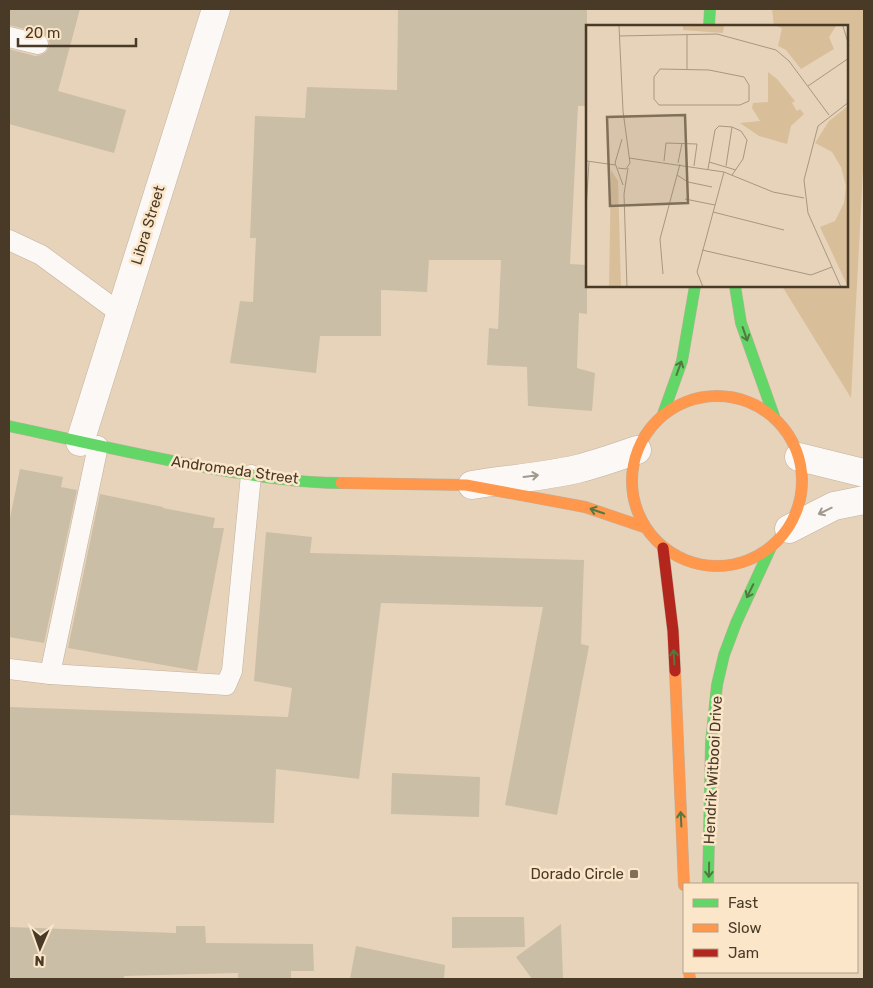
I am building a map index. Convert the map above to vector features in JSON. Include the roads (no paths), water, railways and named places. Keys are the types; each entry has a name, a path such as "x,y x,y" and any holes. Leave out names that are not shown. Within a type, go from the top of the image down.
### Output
{"main road":[{"path":"710,9 710,25"},
{"path":"663,414 682,361 695,288"},
{"path":"735,288 741,324 774,416"},
{"path":"706,396 730,396 754,403 774,416 789,434 799,457 803,482 800,506 780,538 746,562 718,567 689,562 663,548 644,527 635,509 631,489 631,469 637,450 646,432 663,414 683,402 706,396"},
{"name":"Andromeda Street","path":"9,426 175,462 251,475 326,482 466,486 584,506 644,527"},
{"name":"Hendrik Witbooi Drive","path":"708,883 711,744 714,704 720,670 730,636 743,606 780,538"},
{"name":"Hendrik Witbooi Drive","path":"663,548 673,631 684,883"}],"street":[{"name":"Libra Street","path":"89,444 120,314 216,9"},
{"name":"Andromeda Street","path":"466,486 576,469 605,462 637,450"},
{"path":"799,457 864,473"},
{"path":"780,538 834,506 864,500"}],"lane":[{"path":"9,37 38,44"},
{"path":"9,240 42,255 120,314"},
{"path":"50,674 89,444"},
{"path":"9,669 50,674 226,685 232,671 251,475"}],"place":[{"name":"Dorado Circle","path":"634,874"}]}
